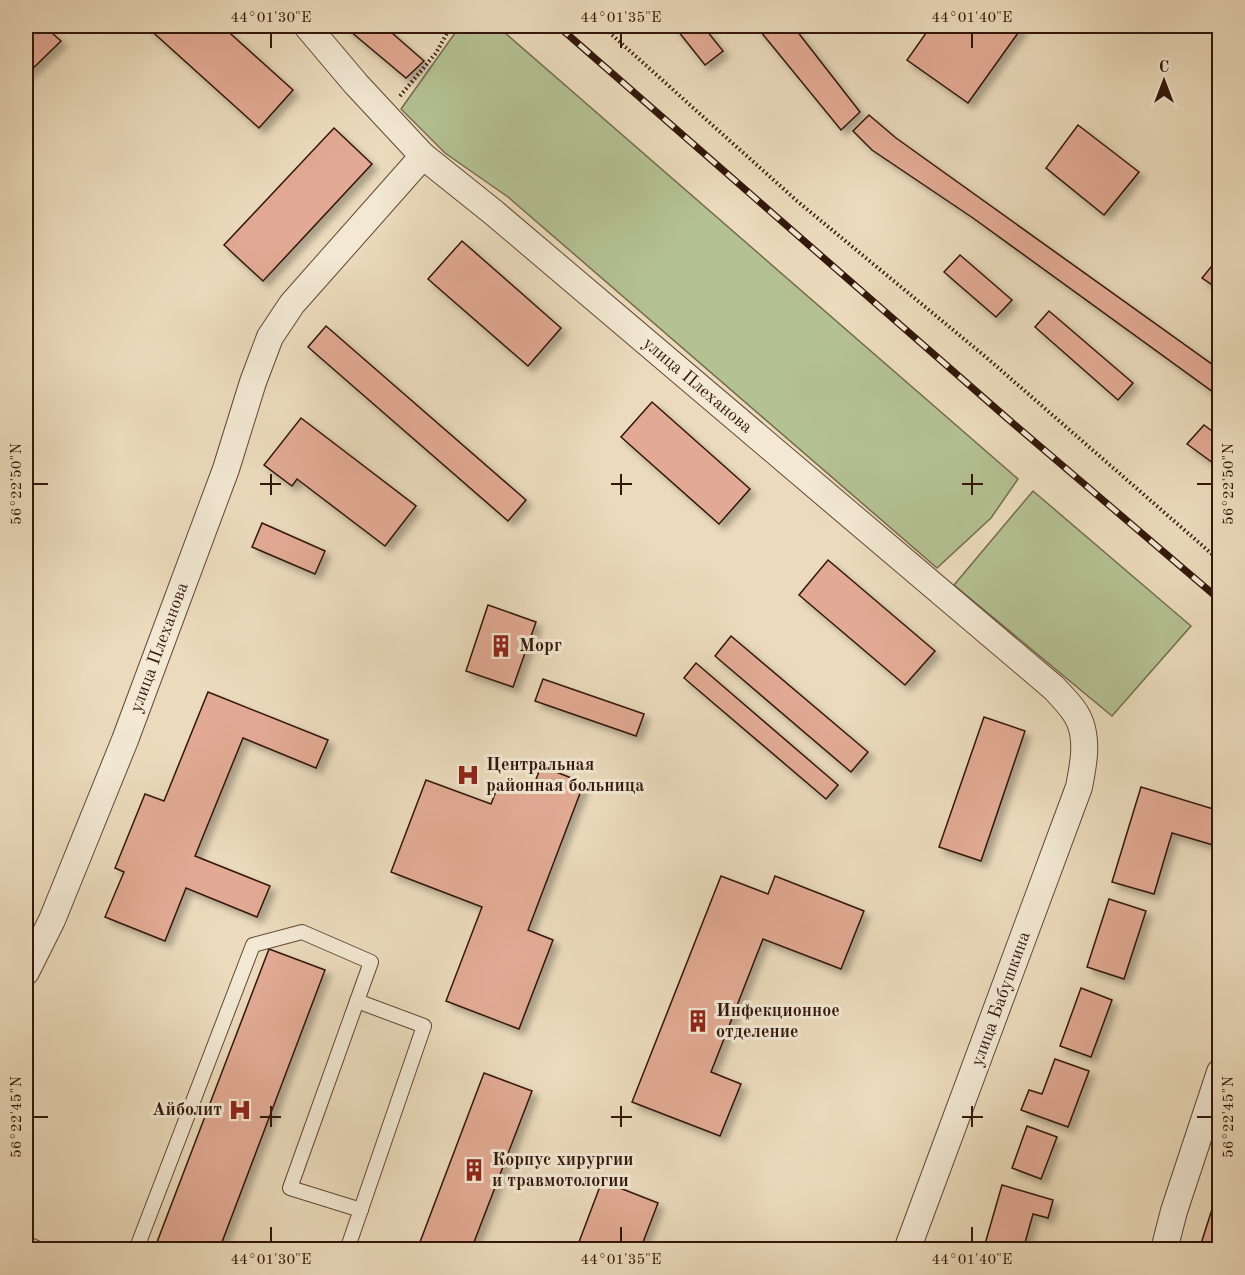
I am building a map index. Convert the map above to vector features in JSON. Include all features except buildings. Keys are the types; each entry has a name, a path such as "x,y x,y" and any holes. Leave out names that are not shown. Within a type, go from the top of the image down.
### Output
{"street":[{"name":"улица Плеханова","path":"308,26 423,156 502,220 1054,688 1080,722 1084,746"},
{"name":"улица Плеханова","path":"26,972 52,920 124,740 226,469 253,382 270,337 292,304 423,156"},
{"name":"улица Бабушкина","path":"907,1250 1079,787 1084,763 1084,746"},
{"path":"1164,1250 1174,1211 1220,1072"}],"lane":[{"path":"136,1250 253,945 302,932 371,962 290,1188 361,1210"},
{"path":"347,1250 424,1026 357,1001"},
{"path":"26,1243 41,1250"}],"path":[{"path":"385,115 436,53 451,26"},
{"path":"602,26 797,201 987,358 1220,561"}],"green space":[{"path":"460,26 497,26 1018,479 991,518 937,568 508,197 445,153 401,109"},
{"path":"1033,491 1191,626 1112,716 954,585"}],"railway":[{"path":"558,26 1008,419 1220,600"}],"place":[{"name":"Морг","path":"501,646"},
{"name":"Центральная районная больница","path":"468,775"},
{"name":"Инфекционное отделение","path":"698,1021"},
{"name":"Айболит","path":"240,1110"},
{"name":"Корпус хирургии и травмотологии","path":"474,1170"}]}
